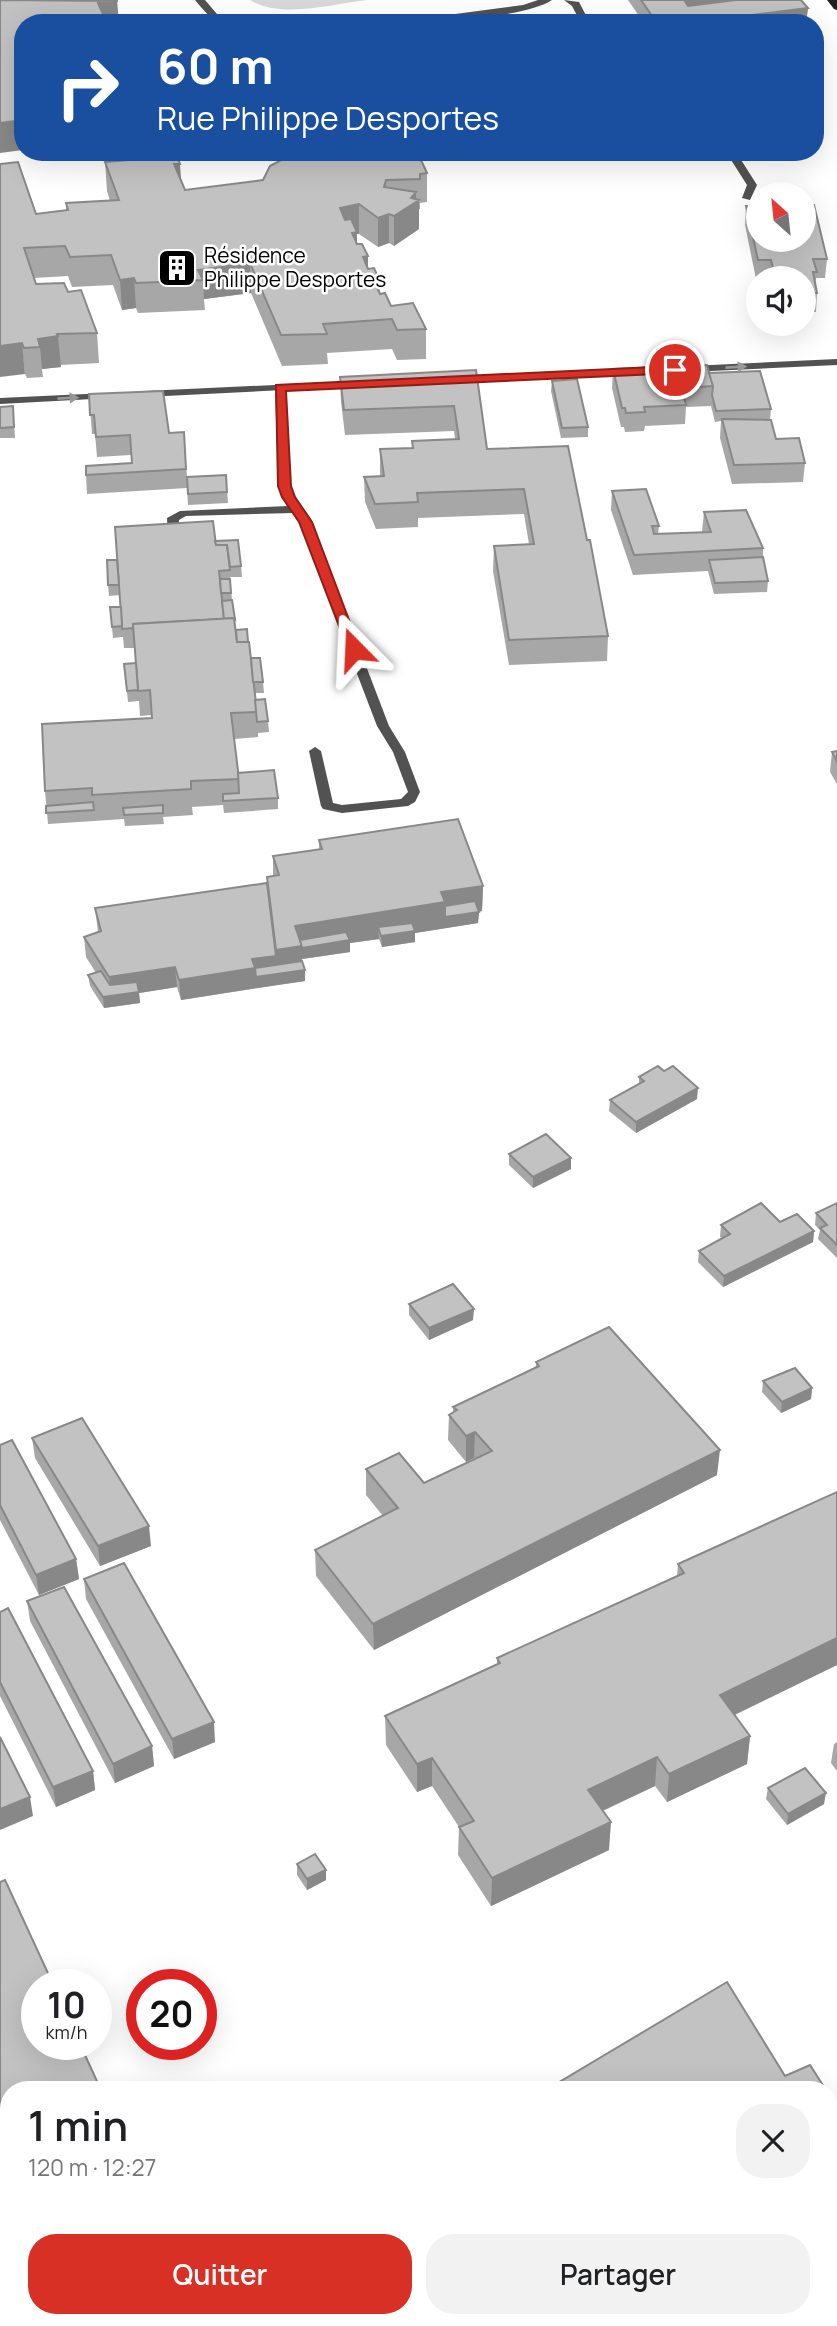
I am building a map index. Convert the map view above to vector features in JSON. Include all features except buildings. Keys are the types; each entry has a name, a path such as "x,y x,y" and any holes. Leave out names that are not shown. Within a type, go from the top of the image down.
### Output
{"main road":[{"path":"832,0 837,7"}],"street":[{"path":"200,0 212,14"},
{"path":"478,14 524,8 547,0"},
{"path":"569,0 576,4 581,14"},
{"path":"737,161 750,182"},
{"path":"675,370 837,362"},
{"path":"444,380 648,371"},
{"path":"133,395 376,384"},
{"path":"280,388 285,486 288,497 298,509 383,726 399,752 414,792 411,799 404,803 342,809 327,806 315,751"},
{"path":"0,401 120,396"},
{"path":"174,537 173,518 184,513 298,509"}],"shaded area":[{"path":"250,0 367,0 307,9 277,9"}],"place":[{"name":"Résidence Philippe Desportes","path":"177,268"}],"route":[{"path":"354,649 305,522 288,497 285,486 280,388 675,370"}]}
